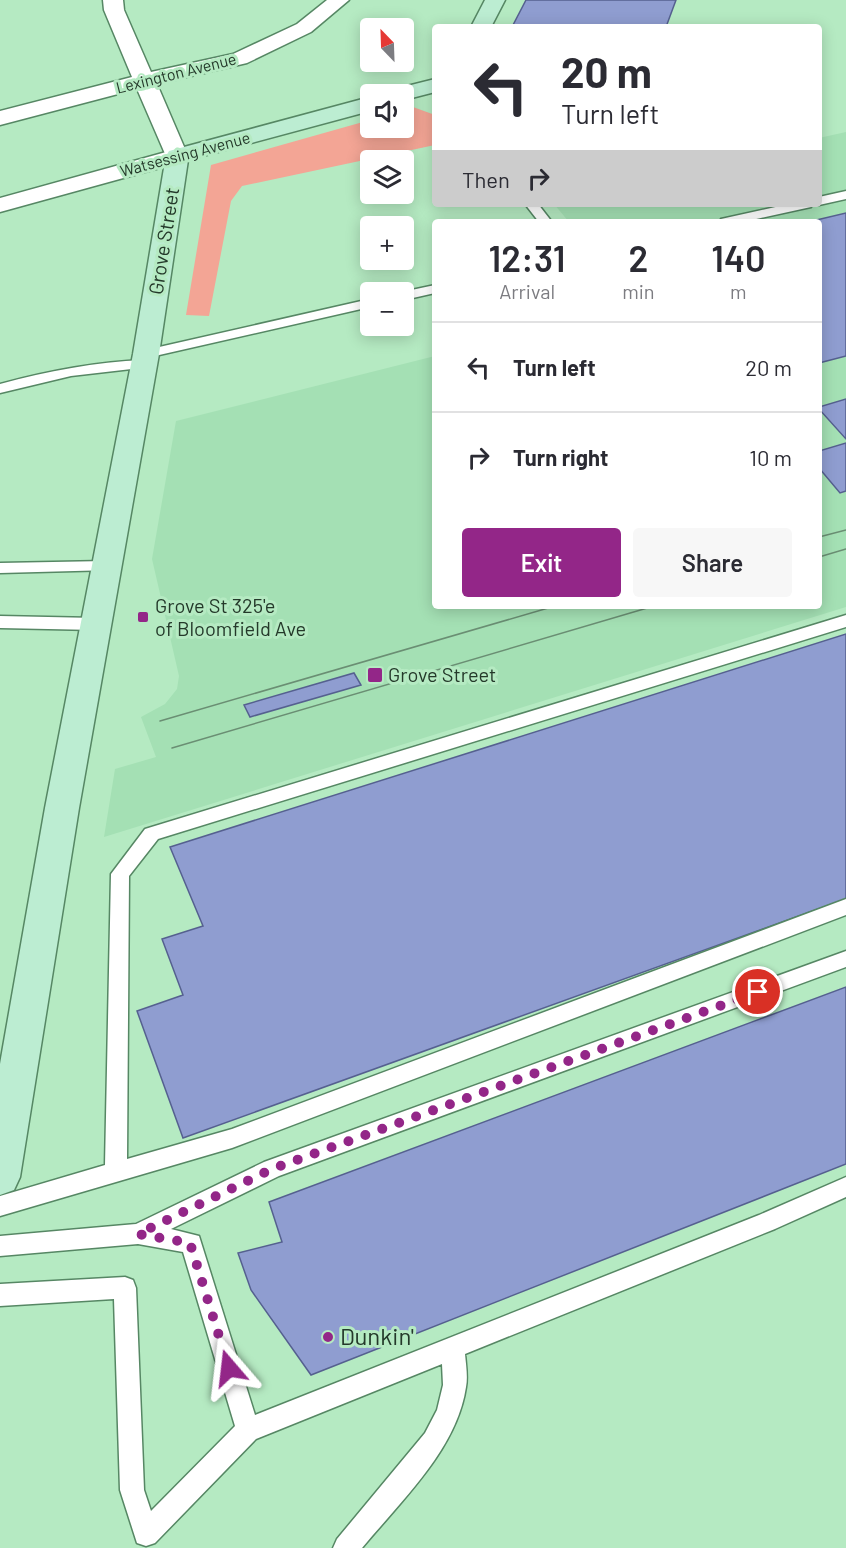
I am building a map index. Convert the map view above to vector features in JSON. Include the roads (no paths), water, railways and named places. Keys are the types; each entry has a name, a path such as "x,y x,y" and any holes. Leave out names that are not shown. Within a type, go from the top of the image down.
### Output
{"main road":[{"path":"483,24 495,0"},
{"path":"414,91 432,87"},
{"name":"Watsessing Avenue","path":"177,156 360,107"},
{"name":"Grove Street","path":"0,1177 62,808 145,359 177,156"}],"street":[{"path":"113,0 114,10 177,156"},
{"name":"Lexington Avenue","path":"0,118 145,80 240,59 304,28 339,0"},
{"name":"Watsessing Avenue","path":"0,205 177,156"}],"lane":[{"path":"822,200 846,195"},
{"path":"534,207 544,219"},
{"path":"737,219 780,207"},
{"path":"414,294 432,290"},
{"path":"0,388 34,378 145,359 360,305"},
{"path":"0,568 106,566"},
{"path":"116,1172 120,874 152,834 846,621"},
{"path":"0,622 96,624"},
{"path":"0,1206 232,1138 846,907"},
{"path":"138,1234 272,1169 846,959"},
{"path":"0,1295 125,1288 132,1490 146,1534 248,1430 767,1222 846,1187"},
{"path":"0,1246 138,1234 190,1243 248,1430"},
{"path":"346,1548 434,1442 448,1413 454,1385 453,1348"}],"tram line":[{"path":"822,536 846,530"},
{"path":"822,556 846,549"},
{"path":"160,721 545,609"},
{"path":"172,748 644,609"}],"place":[{"name":"Grove St 325'e of Bloomfield Ave","path":"143,617"},
{"name":"Grove Street","path":"375,675"},
{"name":"Dunkin'","path":"328,1337"}]}
